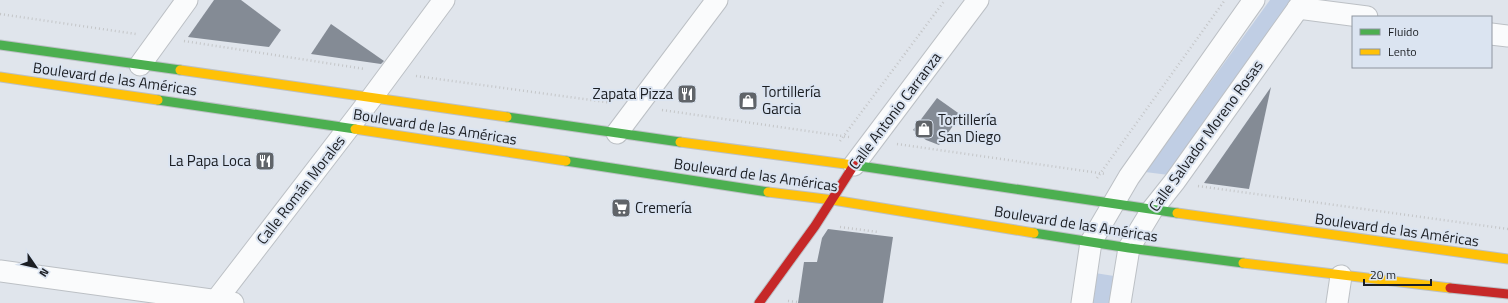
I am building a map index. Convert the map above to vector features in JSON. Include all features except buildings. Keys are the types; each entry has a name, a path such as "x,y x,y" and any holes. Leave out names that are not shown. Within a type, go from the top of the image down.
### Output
{"main road":[{"name":"Boulevard de las Américas","path":"0,44 140,65 373,96 617,133 854,165 1152,210 1508,259"},
{"name":"Boulevard de las Américas","path":"0,77 349,128 761,191 832,200 1129,248 1341,276 1508,294"},
{"name":"Calle Antonio Carranza","path":"759,303 816,226 854,165"}],"street":[{"path":"140,65 187,0"},
{"name":"Calle Román Morales","path":"221,302 373,96 389,72 444,0"},
{"path":"617,133 717,0"},
{"name":"Calle Antonio Carranza","path":"854,165 978,0"},
{"path":"1082,303 1091,242 1112,204 1129,177 1254,0"},
{"path":"1301,4 1362,16"},
{"name":"Calle Salvador Moreno Rosas","path":"1120,303 1129,248 1152,210 1175,181 1301,4"},
{"path":"1492,34 1508,36"},
{"path":"0,271 221,302"},
{"path":"1337,303 1341,276"}],"path":[{"path":"824,161 945,0"},
{"path":"1082,200 1225,0"},
{"path":"0,14 389,72 1129,177"},
{"path":"1175,181 1198,186 1508,229"}],"shaded area":[{"path":"1270,0 1295,0 1169,175 1145,172"},
{"path":"1095,273 1114,276 1110,303 1091,303"}],"traffic: fast":[{"path":"0,45 180,70"},
{"path":"158,100 355,129"},
{"path":"507,117 680,142"},
{"path":"566,161 768,192"},
{"path":"853,165 1177,213"},
{"path":"1034,233 1129,248 1243,263"}],"traffic: slow":[{"path":"180,70 507,117"},
{"path":"0,77 158,100"},
{"path":"355,129 566,161"},
{"path":"680,142 853,165"},
{"path":"768,192 833,200 1034,233"},
{"path":"1177,213 1508,259"},
{"path":"1243,263 1450,288"}],"traffic: jam":[{"path":"759,303 815,226 854,165"},
{"path":"1450,288 1508,294"}],"place":[{"name":"Zapata Pizza","path":"687,94"},
{"name":"Tortillería Garcia","path":"748,101"},
{"name":"Tortillería San Diego","path":"924,129"},
{"name":"La Papa Loca","path":"265,161"},
{"name":"Cremería","path":"621,208"}]}
